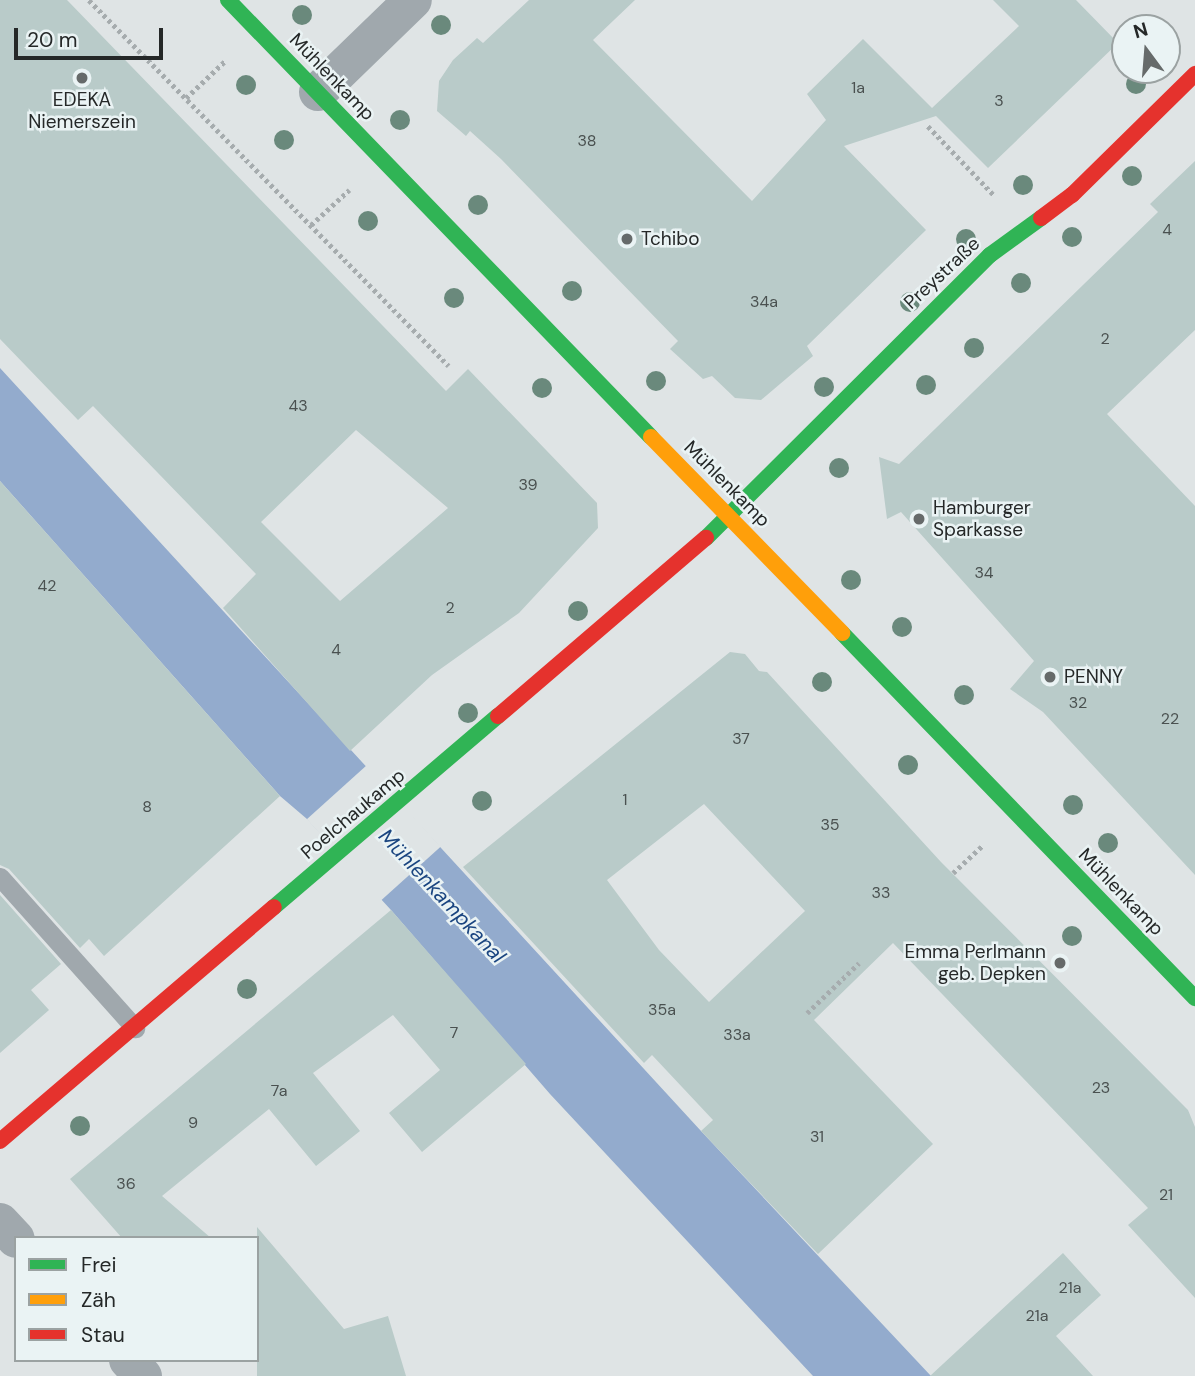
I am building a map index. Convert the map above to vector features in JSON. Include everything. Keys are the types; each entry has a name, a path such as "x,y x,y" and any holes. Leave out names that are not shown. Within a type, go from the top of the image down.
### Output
{"street":[{"name":"Mühlenkamp","path":"228,0 1195,998"},
{"path":"318,92 413,0"},
{"name":"Preystraße","path":"731,517 807,442 855,385 990,255 1072,195 1195,74"},
{"name":"Poelchaukamp","path":"0,1141 731,517"},
{"path":"0,1222 14,1237"},
{"path":"130,1362 143,1376"}],"lane":[{"path":"0,877 135,1028"}],"path":[{"path":"89,0 449,366"},
{"path":"186,99 216,69"},
{"path":"928,126 1026,229"},
{"path":"311,225 342,197"},
{"path":"807,1013 859,963"}],"water":[{"name":"Mühlenkampkanal","path":"0,368 701,1131 931,1376 813,1376 550,1094 391,910 307,819 280,796 0,481"}],"pier":[{"path":"367,765 441,847 380,901 307,819"}],"building":[{"path":"0,0 67,0 446,391 468,369 597,503 598,528 519,613 432,675 350,751 223,608 256,574 93,406 78,420 0,339","holes":["356,430 448,508 340,601 261,522"]},
{"path":"529,0 635,0 593,40 752,201 826,120 807,94 863,39 932,108 1019,26 993,0 1076,0 1111,36 1111,50 988,168 936,116 844,146 926,230 807,346 813,356 761,400 735,398 712,376 703,379 670,349 678,341 501,159 470,131 466,136 437,111 439,81 453,60 477,38 483,43"},
{"path":"1195,161 1195,330 1107,414 1195,506 1195,875 1043,712 1010,689 1034,661 901,512 887,519 879,457 899,464 1158,212 1150,204"},
{"path":"0,481 280,796 104,956 89,939 80,948 9,869 0,865"},
{"path":"730,652 745,654 759,671 767,672 941,862 1188,1110 1195,1127 1195,1298 1128,1225 1148,1208 893,943 814,1020 933,1144 818,1254 701,1131 713,1120 652,1055 644,1063 463,867","holes":["704,804 805,911 709,1002 659,950 607,880"]},
{"path":"0,895 61,964 31,990 49,1010 0,1053"},
{"path":"391,910 526,1064 422,1152 389,1113 440,1070 393,1015 313,1073 360,1131 316,1166 269,1109 162,1196 209,1236 120,1236 70,1179"},
{"path":"257,1227 344,1329 388,1316 406,1376 257,1376"},
{"path":"1063,1253 1101,1295 1056,1336 1093,1376 930,1376"}],"traffic: fast":[{"path":"228,0 651,437"},
{"path":"706,538 990,255 1041,218"},
{"path":"842,633 1195,998"},
{"path":"274,907 498,716"}],"traffic: slow":[{"path":"651,437 842,633"}],"traffic: jam":[{"path":"1041,218 1072,195 1195,74"},
{"path":"498,716 706,538"},
{"path":"0,1141 274,907"}],"place":[{"name":"EDEKA Niemerszein","path":"82,78"},
{"name":"Tchibo","path":"627,239"},
{"name":"Hamburger Sparkasse","path":"919,519"},
{"name":"PENNY","path":"1050,677"},
{"name":"Emma Perlmann geb. Depken","path":"1060,963"}]}
